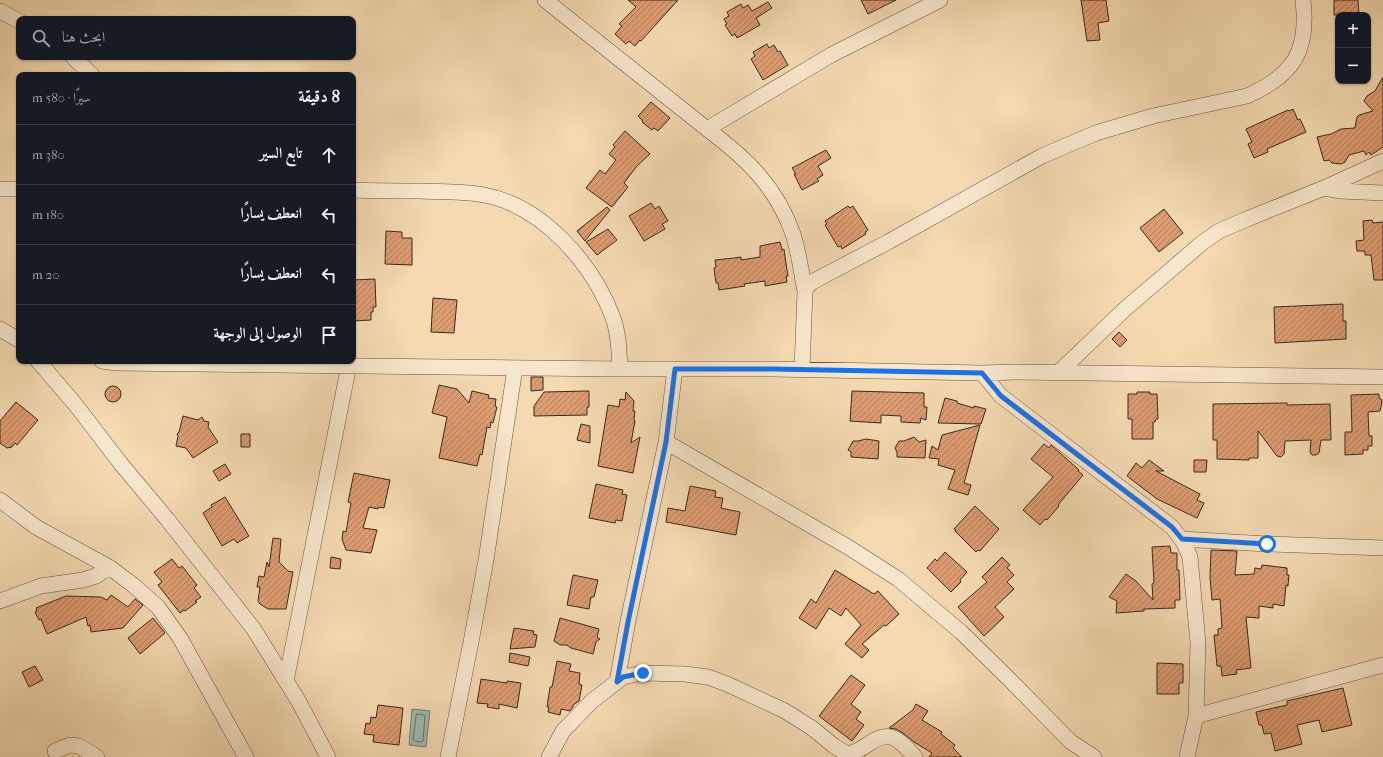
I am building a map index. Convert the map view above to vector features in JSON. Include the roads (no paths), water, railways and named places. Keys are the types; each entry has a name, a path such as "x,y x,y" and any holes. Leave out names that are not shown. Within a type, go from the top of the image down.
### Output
{"street":[{"path":"545,0 741,157 763,179 780,203 793,235 805,291 802,370"},
{"path":"707,129 831,55 940,0"},
{"path":"805,291 812,282 1049,154 1096,133 1153,116 1247,96 1262,90 1286,72 1296,59 1302,45 1304,32 1303,0"},
{"path":"0,11 16,19"},
{"path":"76,60 89,72"},
{"path":"1059,372 1125,309 1202,243 1220,231 1324,188 1383,161"},
{"path":"1324,188 1341,191 1383,193"},
{"path":"0,189 16,189"},
{"path":"356,190 458,192 485,195 508,202 529,212 550,228 573,252 593,278 614,319 618,337 620,369"},
{"path":"0,329 16,338"},
{"path":"41,364 226,592 253,628 299,702 328,757"},
{"path":"232,364 982,373 1059,372 1383,377"},
{"path":"286,681 349,365"},
{"path":"448,757 486,560 515,368"},
{"path":"617,682 628,622 666,442 675,369"},
{"path":"982,373 1001,396 1172,527 1182,539 1190,557 1198,643 1196,716 1187,757"},
{"path":"666,442 848,547 898,579 961,632 1071,742 1094,757"},
{"path":"0,500 36,527 110,567 158,607 180,638 246,757"},
{"path":"1182,539 1383,548"},
{"path":"0,601 41,586 83,580 96,576 110,567"},
{"path":"1196,716 1383,665"},
{"path":"550,757 563,731 592,700 623,677 643,673 685,674 708,678 727,684 785,711 812,728 834,746 847,754 859,750 873,740 885,736 891,736 897,738 916,757"},
{"path":"55,751 70,745 79,746 97,757"}],"water":[{"path":"412,709 430,711 426,747 409,745"}]}
